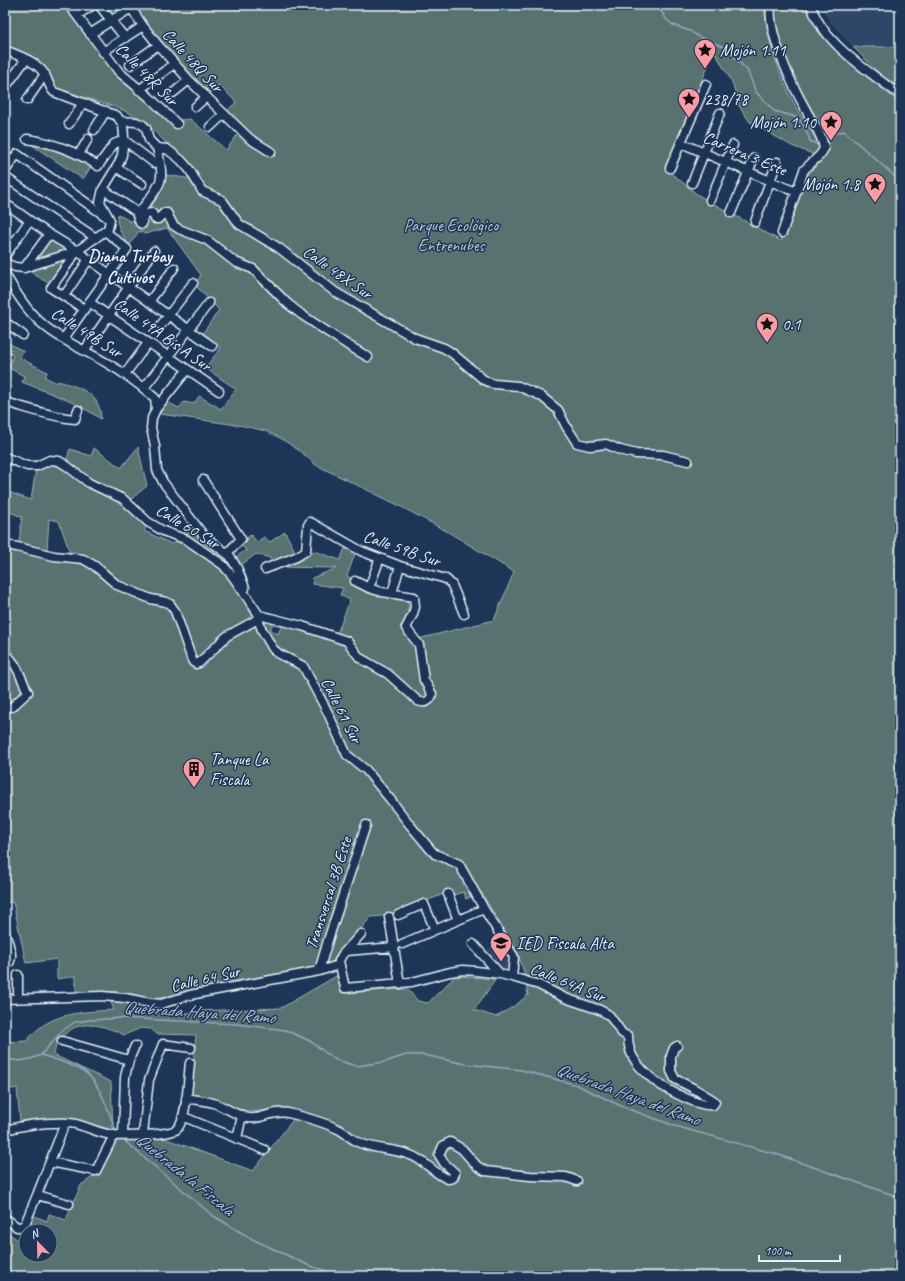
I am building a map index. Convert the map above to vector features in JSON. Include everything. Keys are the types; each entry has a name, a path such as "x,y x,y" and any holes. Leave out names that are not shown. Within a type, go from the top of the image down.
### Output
{"street":[{"name":"Calle 48R Sur","path":"70,5 119,72 177,124"},
{"path":"77,16 93,5"},
{"path":"99,5 125,38"},
{"path":"770,5 771,27 780,53 794,88 822,139 824,148 820,155 804,170 782,234"},
{"path":"811,5 817,20 825,32 837,45 900,95"},
{"path":"90,34 130,7"},
{"name":"Calle 48Q Sur","path":"130,7 158,45 189,80 252,140 271,152"},
{"path":"103,52 143,26"},
{"path":"130,64 158,45"},
{"path":"5,50 36,65 45,74 54,92 115,114 123,125 124,140 122,155 117,168 104,189 101,198 101,204 110,220 110,226 77,251 24,268 15,267 5,263"},
{"path":"5,88 26,59"},
{"path":"139,90 174,64"},
{"path":"27,100 45,74"},
{"path":"173,92 189,80"},
{"path":"670,168 706,84"},
{"path":"195,107 206,97"},
{"path":"69,124 83,103"},
{"path":"94,130 106,111"},
{"path":"692,183 720,113"},
{"path":"210,127 224,114"},
{"path":"121,121 140,123 143,125 146,128 150,140 158,148 161,179 137,214"},
{"path":"27,139 52,144 79,154 98,166 114,144 124,140"},
{"path":"79,154 88,139"},
{"path":"124,140 154,163"},
{"name":"Carrera 3 Este","path":"681,142 796,192"},
{"path":"710,200 733,145"},
{"name":"Calle 48X Sur","path":"158,148 168,149 181,160 189,169 202,192 222,200 239,224 279,248 335,292 415,338 448,350 484,380 494,384 518,386 541,396 558,410 577,443 590,446 606,444 620,450 636,454 663,455 688,461"},
{"path":"5,171 17,154 110,220"},
{"path":"731,212 754,158"},
{"path":"755,222 777,162"},
{"path":"117,168 142,184"},
{"path":"5,177 96,238"},
{"path":"104,189 137,214 139,222 142,224 143,217 147,214 152,213 155,219 158,219 167,213 173,224 207,240 236,262 253,269 302,316 368,357"},
{"path":"7,209 29,221 89,259 212,346"},
{"path":"5,256 29,221"},
{"path":"64,338 127,249 105,231"},
{"path":"24,268 48,234"},
{"name":"Calle 49B Sur","path":"77,251 51,288 64,296 87,306"},
{"path":"84,351 154,251"},
{"path":"64,296 89,259"},
{"path":"149,302 174,268"},
{"name":"Calle 49B Sur","path":"5,274 33,315 48,328 84,351 125,374 144,388 156,399 156,409"},
{"path":"161,325 193,283"},
{"path":"144,388 209,303"},
{"name":"Calle 49A Bis A Sur","path":"87,306 109,316 219,391"},
{"path":"5,322 23,335"},
{"path":"125,374 148,343"},
{"path":"187,370 156,409 151,422 157,470 163,482 204,536 227,553 234,561 249,600"},
{"path":"5,402 34,412 60,418 75,419 78,410"},
{"name":"Calle 60 Sur","path":"5,457 27,466 34,467 50,460 59,461 89,483 123,499 148,522 163,531 187,540 223,565 249,600 258,617"},
{"path":"203,480 241,539 227,553"},
{"name":"Calle 59B Sur","path":"265,569 296,557 306,551 308,524 310,522 354,548 400,566 446,578 452,585 464,614"},
{"path":"5,545 54,556 83,559 95,566 117,585 151,599 170,604 175,611 194,663 199,663 227,636 258,617 302,626 347,641 360,658 388,674 418,701 426,702 431,698 432,692 424,680 419,645 406,628 415,607 414,597 369,588 355,581"},
{"path":"369,588 380,558"},
{"path":"392,593 400,566"},
{"name":"Calle 61 Sur","path":"258,617 265,636 275,651 303,666 327,711 347,754 366,770 435,854 460,864 484,909"},
{"path":"5,654 13,661 28,692 12,707"},
{"name":"Transversal 3B Este","path":"319,971 328,937 366,825"},
{"path":"448,894 458,920"},
{"path":"398,915 424,904 435,930"},
{"path":"344,953 399,945 484,909 514,956 512,976"},
{"path":"390,917 399,945 400,984"},
{"path":"5,932 11,953 8,963"},
{"path":"339,965 339,961 344,953 361,934"},
{"path":"473,944 500,974"},
{"name":"Calle 64 Sur","path":"5,999 102,996 135,999 161,1004 190,994 319,971 339,965"},
{"name":"Calle 64A Sur","path":"339,965 345,988 400,984 456,971 476,971 512,976 539,985 565,998 605,1013 612,1018 625,1036 628,1036 630,1050 635,1061 655,1081 668,1090 706,1106 713,1106 715,1102 713,1100 675,1079 671,1071 671,1056 677,1046"},
{"path":"18,975 18,998"},
{"path":"62,1041 129,1060"},
{"path":"143,1134 149,1080 163,1044 191,1048"},
{"path":"123,1135 125,1077 129,1060 135,1046"},
{"path":"5,1130 22,1126 65,1123 75,1124 114,1135 166,1133 172,1131 178,1128 184,1118 190,1064"},
{"path":"186,1098 212,1103 250,1118 257,1118 274,1113 296,1115 338,1130 360,1143 379,1149 403,1152 412,1155 421,1160 437,1174 448,1179 453,1178 455,1173 444,1163 439,1155 443,1146 450,1142 462,1149 478,1166 485,1171 530,1176 566,1177 577,1181"},
{"path":"237,1139 242,1115"},
{"path":"184,1118 265,1150"},
{"path":"5,1218 17,1227 21,1227 25,1224 38,1195 65,1123"},
{"path":"50,1162 96,1171 114,1135"},
{"path":"38,1195 69,1204"}],"shaded area":[{"path":"820,5 900,5 900,47 853,47 831,23"},
{"name":"IED Fiscala Alta","path":"502,942 509,956 510,972 498,969 484,951"}],"green space":[{"name":"Parque Ecológico Entrenubes","path":"5,5 68,5 121,78 169,121 190,119 226,150 241,130 245,128 227,111 236,102 219,85 209,94 165,48 133,5 764,5 771,45 779,70 790,95 817,142 819,147 815,155 792,146 750,122 739,106 732,82 714,51 666,169 698,195 781,241 809,172 830,149 815,116 791,72 779,37 774,10 775,5 805,5 819,33 856,68 900,103 900,1276 5,1276 5,1231 18,1240 18,1263 58,1263 58,1223 29,1223 32,1215 47,1221 49,1214 66,1220 81,1185 100,1172 117,1138 164,1138 253,1171 299,1112 280,1108 252,1112 235,1108 220,1101 190,1095 196,1035 157,1034 151,1029 141,1028 124,1035 110,1029 94,1025 86,1025 72,1029 61,1037 56,1044 54,1055 111,1082 113,1130 72,1119 20,1121 17,1088 5,1090 5,1042 27,1041 35,1031 45,1024 66,1015 114,1010 110,1000 166,1006 167,1017 197,1011 281,1008 338,975 343,993 407,989 418,1001 428,1003 455,976 496,979 474,1010 496,1017 516,1005 528,995 524,972 515,948 481,892 466,899 464,892 453,895 451,891 392,915 371,917 328,965 241,980 160,998 147,998 117,992 76,992 76,976 57,979 57,959 26,963 13,902 5,903 5,541 19,543 22,517 5,510 5,491 31,500 36,469 52,464 64,468 70,449 91,456 94,448 121,468 138,447 147,486 124,505 147,525 144,531 172,544 192,525 207,544 219,550 233,567 251,614 274,621 270,630 278,634 282,625 335,639 350,600 340,595 343,588 313,584 312,578 337,568 274,567 270,558 256,554 241,565 236,557 246,550 239,544 251,535 257,542 264,537 270,542 285,532 296,553 296,557 314,551 340,560 346,546 356,551 347,576 369,589 407,599 407,614 400,626 410,641 494,620 514,572 448,532 398,505 316,465 301,452 282,439 266,431 244,426 160,414 163,400 179,408 184,402 194,404 199,396 221,409 236,389 204,367 221,348 203,333 219,310 195,285 201,275 167,228 145,234 139,231 129,246 122,235 117,218 118,214 131,222 166,175 201,182 187,160 166,143 142,119 118,108 56,88 38,62 31,57 5,46","holes":["49,519 59,521 70,553 47,550"]},
{"path":"853,47 900,47 900,93 897,91"},
{"path":"26,141 52,147 92,165 83,179"},
{"path":"52,237 73,251 51,285 29,271"},
{"path":"5,341 23,351 20,358 47,372 45,377 57,383 58,381 87,392 97,403 100,410 101,419 73,403 22,382 24,376 9,368 13,355 5,351"}],"waterway":[{"path":"657,5 666,19 673,25 690,31 699,37 724,47 747,70 756,92 774,111 793,116 801,121 810,141 818,145"},
{"path":"829,137 835,133 844,131 900,181"},
{"name":"Quebrada Haya del Ramo","path":"5,1059 20,1061 41,1055 63,1030 75,1022 90,1020 121,1018 236,1024 285,1030 310,1041 334,1059 356,1066 385,1062 406,1055 424,1055 465,1064 521,1070 577,1085 623,1107 675,1126 776,1154 893,1195 900,1199"},
{"name":"Quebrada la Fiscala","path":"41,1055 72,1065 88,1074 94,1081 103,1097 116,1131"},
{"name":"Quebrada la Fiscala","path":"121,1138 212,1215 252,1239 310,1266 343,1276"}],"place":[{"name":"Mojón 1.11","path":"705,70"},
{"name":"238/78","path":"689,118"},
{"name":"Mojón 1.10","path":"831,142"},
{"name":"Mojón 1.8","path":"875,204"},
{"name":"0.1","path":"767,344"},
{"name":"Tanque La Fiscala","path":"194,788"},
{"name":"IED Fiscala Alta","path":"501,962"}],"district":[{"name":"Diana Turbay Cultivos","path":"130,266"}]}
